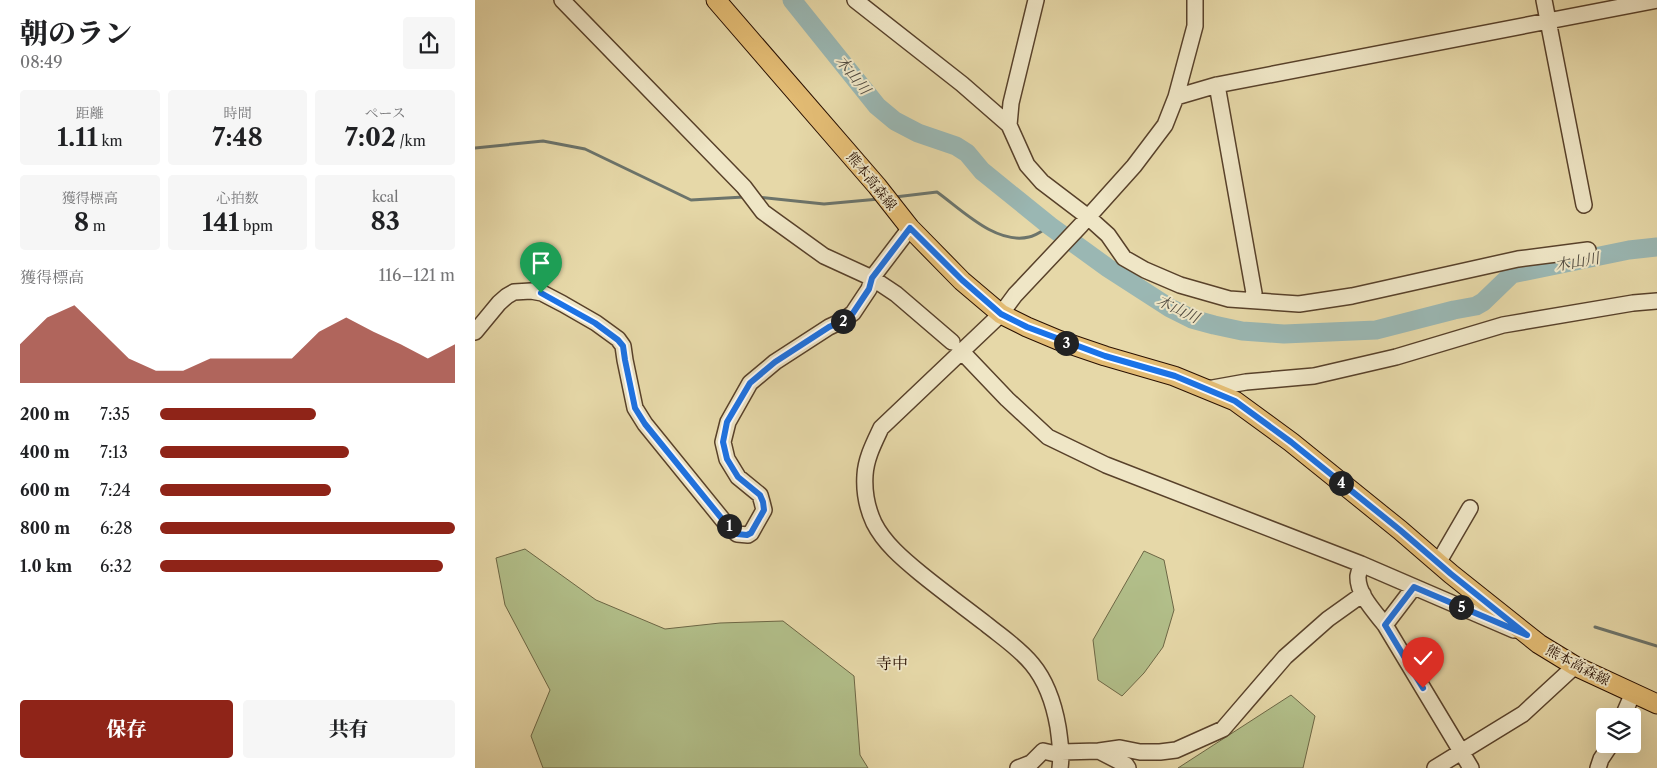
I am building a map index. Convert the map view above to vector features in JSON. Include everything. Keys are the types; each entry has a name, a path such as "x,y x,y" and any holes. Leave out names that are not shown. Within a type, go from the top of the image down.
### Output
{"main road":[{"name":"熊本高森線","path":"716,0 877,186 910,228 962,280 1001,314 1058,340 1175,376 1235,401 1291,442 1527,635 1575,666 1657,704"}],"street":[{"path":"562,0 745,187 763,212 824,256 872,278 896,294 952,342"},
{"path":"855,0 962,84 1009,125 1027,166 1085,221 1108,235 1124,258 1145,270 1180,285 1229,299 1299,304 1352,296 1518,259 1588,250"},
{"path":"1009,125 1011,103 1036,0"},
{"path":"1059,768 1061,752 1056,718 1048,689 1033,665 1016,647 904,560 887,543 874,523 867,501 865,474 870,451 881,428 1001,314 1015,295 1134,166 1165,125 1176,97 1195,26 1195,0"},
{"path":"1544,0 1584,206"},
{"path":"1176,97 1217,85 1657,0"},
{"path":"1217,85 1254,293"},
{"path":"475,332 499,303 507,296 521,291 541,293 595,323 618,340 623,346 635,408 645,424 727,525 737,534 747,535 751,533 764,510 763,502 760,495 738,477 727,459 723,442 727,422 750,383 775,362 853,313 869,289 872,278 910,228"},
{"path":"1207,389 1246,382 1314,376 1396,357 1503,325 1633,303 1657,301"},
{"path":"967,356 1007,399 1048,437 1106,465 1361,564 1527,635"},
{"path":"1438,563 1471,508"},
{"path":"1361,564 1358,577 1363,594 1385,625 1471,768"},
{"path":"1385,625 1414,587"},
{"path":"1018,768 1031,763 1043,751 1056,754 1061,752 1099,751 1120,748 1140,752 1160,752 1176,750 1223,729 1285,657 1329,619 1363,594"},
{"path":"1435,768 1523,714 1575,666"},
{"path":"1626,708 1633,693"},
{"path":"1099,751 1126,765 1128,768"},
{"path":"1598,768 1605,753"}],"green space":[{"path":"525,549 596,600 665,629 720,623 783,621 854,676 860,755 868,768 543,768 531,736 550,690 505,605 496,558"},
{"path":"1144,551 1164,560 1174,610 1163,647 1144,673 1122,696 1098,680 1093,640"},
{"path":"1291,695 1315,716 1303,768 1178,768"}],"waterway":[{"name":"木山川","path":"792,0 877,106 895,121 918,133 956,146 967,153 982,171 1050,226 1108,268 1170,308 1192,319 1242,331 1284,334 1376,330 1476,306 1483,302 1512,274 1629,250 1657,247"},
{"path":"475,148 543,141 585,149 691,200 744,197"},
{"path":"895,197 937,192 980,224 1004,236 1029,237 1050,226"},
{"path":"758,197 824,204 879,199"},
{"path":"1595,627 1657,646"}],"district":[{"name":"寺中","path":"892,663"}],"route":[{"path":"541,293 595,323 623,346 635,408 645,424 727,525 742,536 751,533 764,510 763,502 760,495 738,477 727,459 723,442 727,422 750,383 775,362 853,313 869,289 872,278 910,228 962,280 1001,314 1058,340 1175,376 1235,401 1291,442 1527,635 1414,587 1385,625 1423,688"}]}
